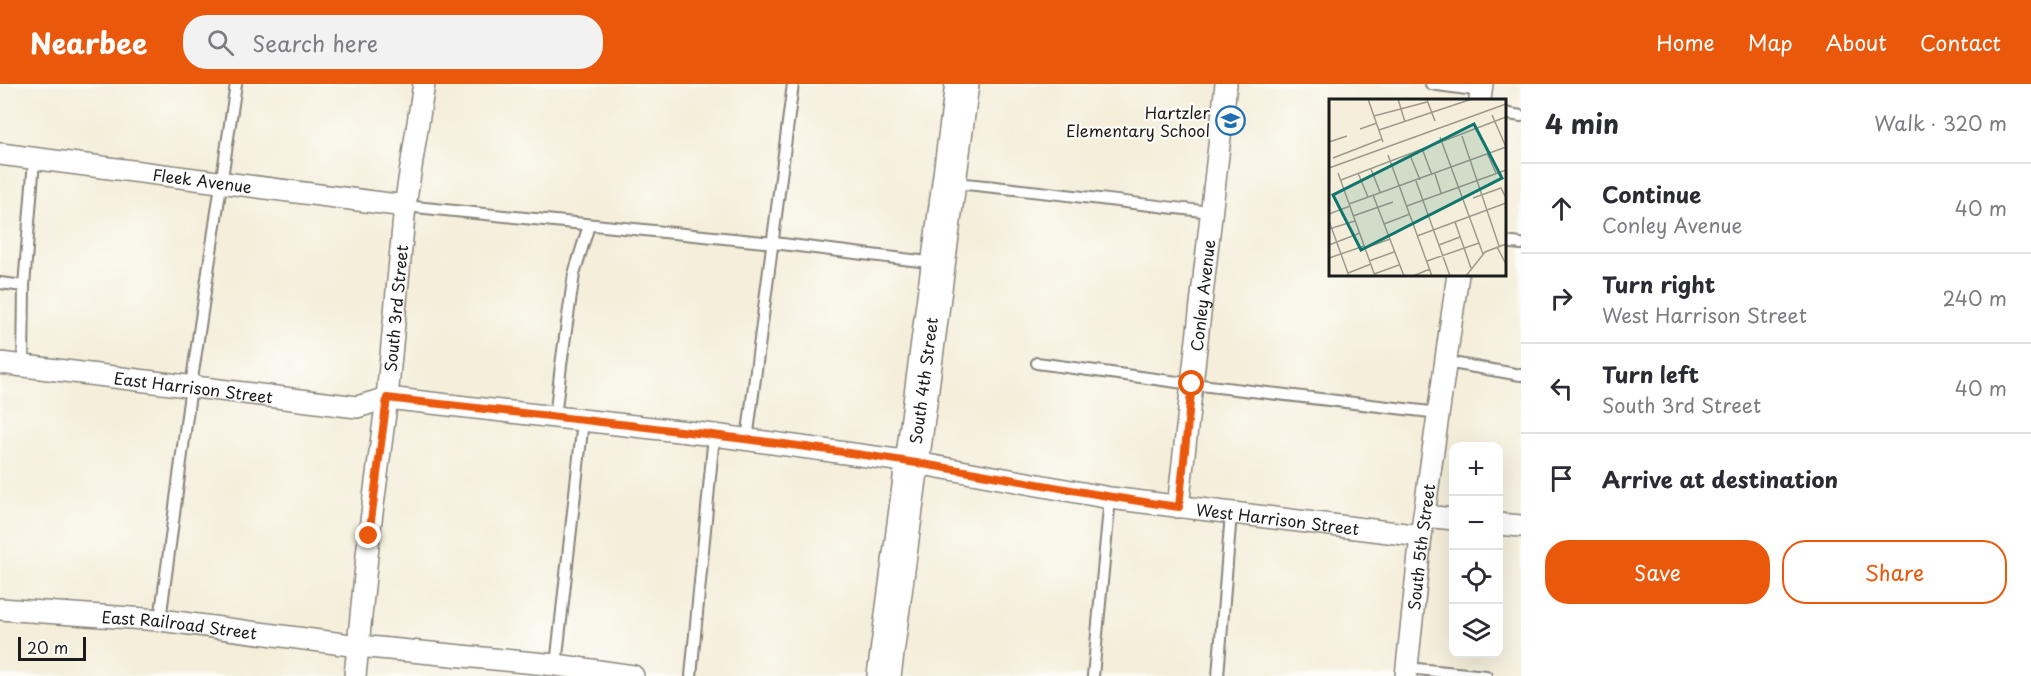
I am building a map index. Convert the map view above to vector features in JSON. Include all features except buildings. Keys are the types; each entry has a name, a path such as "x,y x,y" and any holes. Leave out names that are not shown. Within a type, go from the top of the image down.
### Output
{"main road":[{"name":"South 4th Street","path":"884,676 962,84"}],"street":[{"name":"South 3rd Street","path":"355,676 369,536 387,398 405,206 424,84"},
{"name":"Conley Avenue","path":"1179,507 1226,84"},
{"name":"Fleek Avenue","path":"0,154 405,206"},
{"name":"South 5th Street","path":"1406,672 1423,526 1458,276"},
{"name":"East Harrison Street","path":"0,363 357,407 387,398"},
{"name":"West Harrison Street","path":"387,398 583,422 714,435 911,462 1110,498 1231,513 1423,526 1449,520"},
{"path":"1503,524 1521,526"},
{"name":"East Railroad Street","path":"0,609 160,620 358,646 556,665 633,676"}],"lane":[{"path":"160,620 191,386 236,84"},
{"path":"747,440 793,84"},
{"path":"1431,84 1481,92"},
{"path":"1506,113 1521,116"},
{"path":"23,366 24,286 34,160"},
{"path":"949,183 1211,212"},
{"path":"405,206 774,243 938,263"},
{"path":"555,418 574,274 589,225"},
{"path":"1506,242 1521,244"},
{"path":"0,283 24,286"},
{"path":"1446,362 1521,375"},
{"path":"1037,363 1439,413"},
{"path":"556,665 583,422"},
{"path":"691,676 714,435"},
{"path":"1094,676 1110,498"},
{"path":"1218,676 1231,513"},
{"path":"1406,672 1486,676"}],"place":[{"name":"Hartzler Elementary School","path":"1231,121"}],"route":[{"path":"369,536 387,398 583,422 714,435 911,462 1110,498 1179,507 1192,384"}]}
